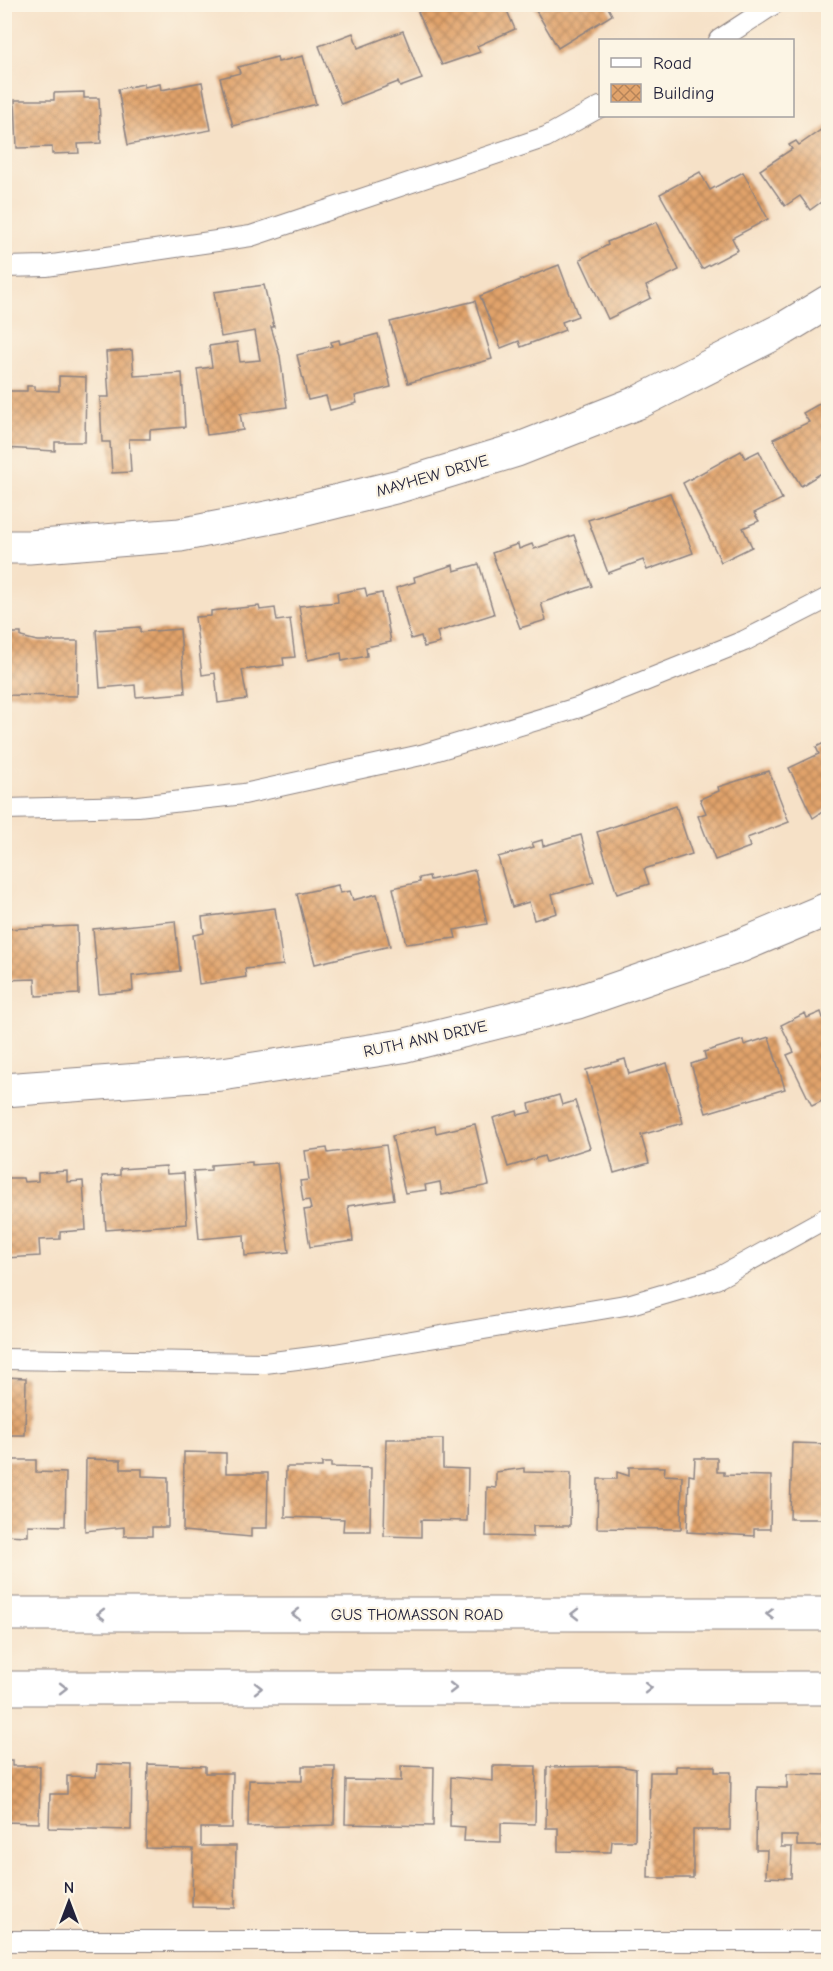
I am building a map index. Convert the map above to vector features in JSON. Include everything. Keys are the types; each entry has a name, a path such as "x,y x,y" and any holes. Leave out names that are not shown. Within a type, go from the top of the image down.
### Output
{"street":[{"name":"MAYHEW DRIVE","path":"4,547 29,547 180,534 282,515 410,483 516,450 639,402 785,328 828,302"},
{"name":"RUTH ANN DRIVE","path":"4,1090 222,1074 402,1046 578,1002 740,946 828,909"},
{"name":"GUS THOMASSON ROAD","path":"4,1614 828,1614"},
{"path":"4,1688 828,1688"}],"lane":[{"path":"721,39 774,4"},
{"path":"4,267 46,266 251,236 546,137 599,108"},
{"path":"4,809 138,806 244,794 421,755 580,707 744,641 828,598"},
{"path":"4,1359 265,1363 329,1355 631,1304 716,1279 828,1217"},
{"path":"4,1941 828,1941"}],"building":[{"path":"435,4 504,4 515,29 477,46 480,52 442,65 418,12"},
{"path":"532,4 606,4 612,15 558,48"},
{"path":"403,31 422,79 400,87 398,82 341,104 319,46 353,33 358,48"},
{"path":"303,56 316,104 233,126 220,78 240,73 238,67 277,57 278,62"},
{"path":"202,82 211,130 128,145 118,89 144,84 144,87 160,84 161,90"},
{"path":"84,92 84,98 99,98 101,143 78,144 79,153 52,154 52,147 17,148 15,100 54,100 54,93"},
{"path":"828,125 828,186 826,187 828,197 810,210 800,196 785,206 760,170 792,149 789,145 796,141 799,145"},
{"path":"700,172 710,190 743,172 768,219 732,238 738,250 702,269 660,194"},
{"path":"657,222 679,270 646,286 651,298 608,319 580,259 608,245 607,242"},
{"path":"559,265 578,316 562,322 565,330 521,347 519,341 501,348 480,296"},
{"path":"264,285 274,327 271,327 280,356 287,407 240,414 243,430 207,435 197,369 212,367 209,346 237,342 240,362 260,360 255,331 221,337 214,292"},
{"path":"475,301 492,359 408,383 390,322"},
{"path":"378,334 391,387 355,396 357,403 330,410 326,396 308,400 297,355 332,346 331,342 339,340 340,344"},
{"path":"132,350 134,376 182,373 185,427 150,430 150,439 129,439 131,472 112,473 110,442 102,442 100,397 109,397 106,352"},
{"path":"59,376 86,377 85,442 55,442 55,451 4,448 4,391 27,391 27,386 35,386 35,390 59,391"},
{"path":"828,399 828,469 801,486 773,439 809,422 803,413"},
{"path":"741,451 745,458 759,451 782,499 754,513 759,521 743,528 752,547 721,562 683,483"},
{"path":"670,493 693,553 647,570 643,560 608,573 588,520"},
{"path":"574,535 592,586 541,603 546,620 520,628 492,553 518,544 519,549 532,544 534,549"},
{"path":"479,564 494,614 437,632 440,643 424,647 421,636 411,639 396,588 415,582 414,577 453,565 454,571"},
{"path":"365,588 367,596 382,593 391,642 366,647 367,656 342,661 341,653 308,660 299,606 338,602 337,593"},
{"path":"259,606 260,610 275,608 277,621 290,619 295,657 283,658 284,665 242,670 247,699 218,703 215,673 202,675 195,617 211,616 211,611"},
{"path":"140,627 140,632 180,629 185,693 136,697 135,685 100,688 96,630"},
{"path":"4,633 21,633 21,637 37,641 78,641 77,696 4,695"},
{"path":"828,741 828,808 813,818 789,768 819,754 816,747"},
{"path":"769,771 789,822 747,838 750,847 715,860 698,816 706,813 700,799 719,791 718,787"},
{"path":"676,806 692,854 644,869 649,884 617,894 597,832"},
{"path":"581,835 594,882 552,894 557,913 534,920 529,902 512,907 498,857 534,847 532,843 542,840 543,846"},
{"path":"475,870 487,924 454,930 456,938 406,944 393,888 420,882 419,878 429,876 430,880"},
{"path":"338,885 340,893 350,891 353,900 377,894 390,946 315,964 297,894"},
{"path":"275,908 283,965 245,969 246,977 199,984 193,935 204,933 202,917"},
{"path":"175,921 180,971 132,976 133,991 99,994 93,929"},
{"path":"77,926 79,994 36,996 35,979 4,980 4,929"},
{"path":"821,1012 823,1018 828,1015 828,1098 812,1106 787,1055 794,1052 781,1025 805,1013 807,1018"},
{"path":"769,1037 785,1089 706,1113 691,1064 706,1059 704,1052 743,1040 744,1045"},
{"path":"625,1059 629,1074 667,1063 683,1123 641,1135 649,1163 614,1173 586,1070"},
{"path":"559,1095 562,1105 575,1101 590,1148 546,1162 544,1156 508,1167 493,1118 517,1111 518,1115 531,1112 529,1104"},
{"path":"475,1124 489,1185 442,1195 440,1182 425,1185 426,1190 405,1193 392,1136 435,1126 436,1133"},
{"path":"386,1145 394,1199 348,1206 353,1241 310,1247 304,1210 311,1209 309,1200 303,1201 300,1181 309,1180 305,1151 327,1148 328,1153"},
{"path":"252,1162 252,1165 277,1163 289,1252 245,1256 244,1235 199,1239 193,1171 211,1170 211,1165"},
{"path":"166,1166 167,1174 184,1173 187,1224 106,1230 102,1176 120,1175 120,1169"},
{"path":"67,1171 67,1182 83,1181 86,1230 60,1232 60,1239 39,1240 40,1256 4,1258 4,1178 23,1178 24,1182 38,1181 38,1173"},
{"path":"4,1377 26,1378 25,1435 4,1435"},
{"path":"386,1439 443,1439 443,1468 468,1469 467,1521 421,1520 421,1537 384,1536"},
{"path":"792,1443 828,1444 828,1519 790,1519"},
{"path":"184,1452 226,1453 226,1473 268,1473 267,1528 251,1528 251,1537 183,1531"},
{"path":"695,1458 717,1458 717,1472 724,1472 724,1475 771,1476 770,1529 754,1529 754,1536 687,1532 689,1475 694,1476"},
{"path":"86,1459 121,1460 121,1469 142,1469 142,1476 168,1477 168,1527 152,1527 152,1536 124,1536 124,1527 85,1531"},
{"path":"4,1460 36,1460 36,1472 66,1473 65,1526 28,1525 28,1536 4,1535"},
{"path":"322,1463 331,1463 331,1467 371,1468 370,1531 343,1531 344,1519 285,1517 286,1467 322,1467"},
{"path":"629,1467 665,1467 664,1475 682,1476 681,1529 597,1528 598,1479 617,1479 617,1472 629,1476"},
{"path":"524,1468 524,1472 571,1473 570,1526 533,1526 533,1537 486,1536 487,1487 496,1488 496,1472"},
{"path":"4,1761 12,1761 12,1766 40,1766 39,1823 4,1822"},
{"path":"97,1764 132,1765 131,1830 49,1828 50,1794 67,1794 67,1776 96,1777"},
{"path":"148,1764 205,1766 205,1773 233,1773 232,1828 201,1828 201,1846 236,1846 235,1908 192,1907 193,1849 146,1848"},
{"path":"302,1766 335,1766 334,1825 248,1827 249,1780 302,1781"},
{"path":"401,1766 434,1767 433,1826 345,1824 346,1780 401,1781"},
{"path":"493,1766 536,1766 535,1824 501,1823 501,1842 464,1841 465,1827 450,1826 451,1777 493,1781"},
{"path":"619,1766 636,1769 635,1841 612,1841 611,1852 558,1851 558,1828 546,1828 547,1767"},
{"path":"676,1766 715,1766 715,1772 731,1772 730,1830 693,1830 693,1878 648,1878 650,1772 676,1772"},
{"path":"787,1774 828,1775 828,1846 797,1846 797,1836 781,1836 781,1847 792,1847 791,1878 766,1877 767,1850 756,1850 757,1787 787,1788"}]}
